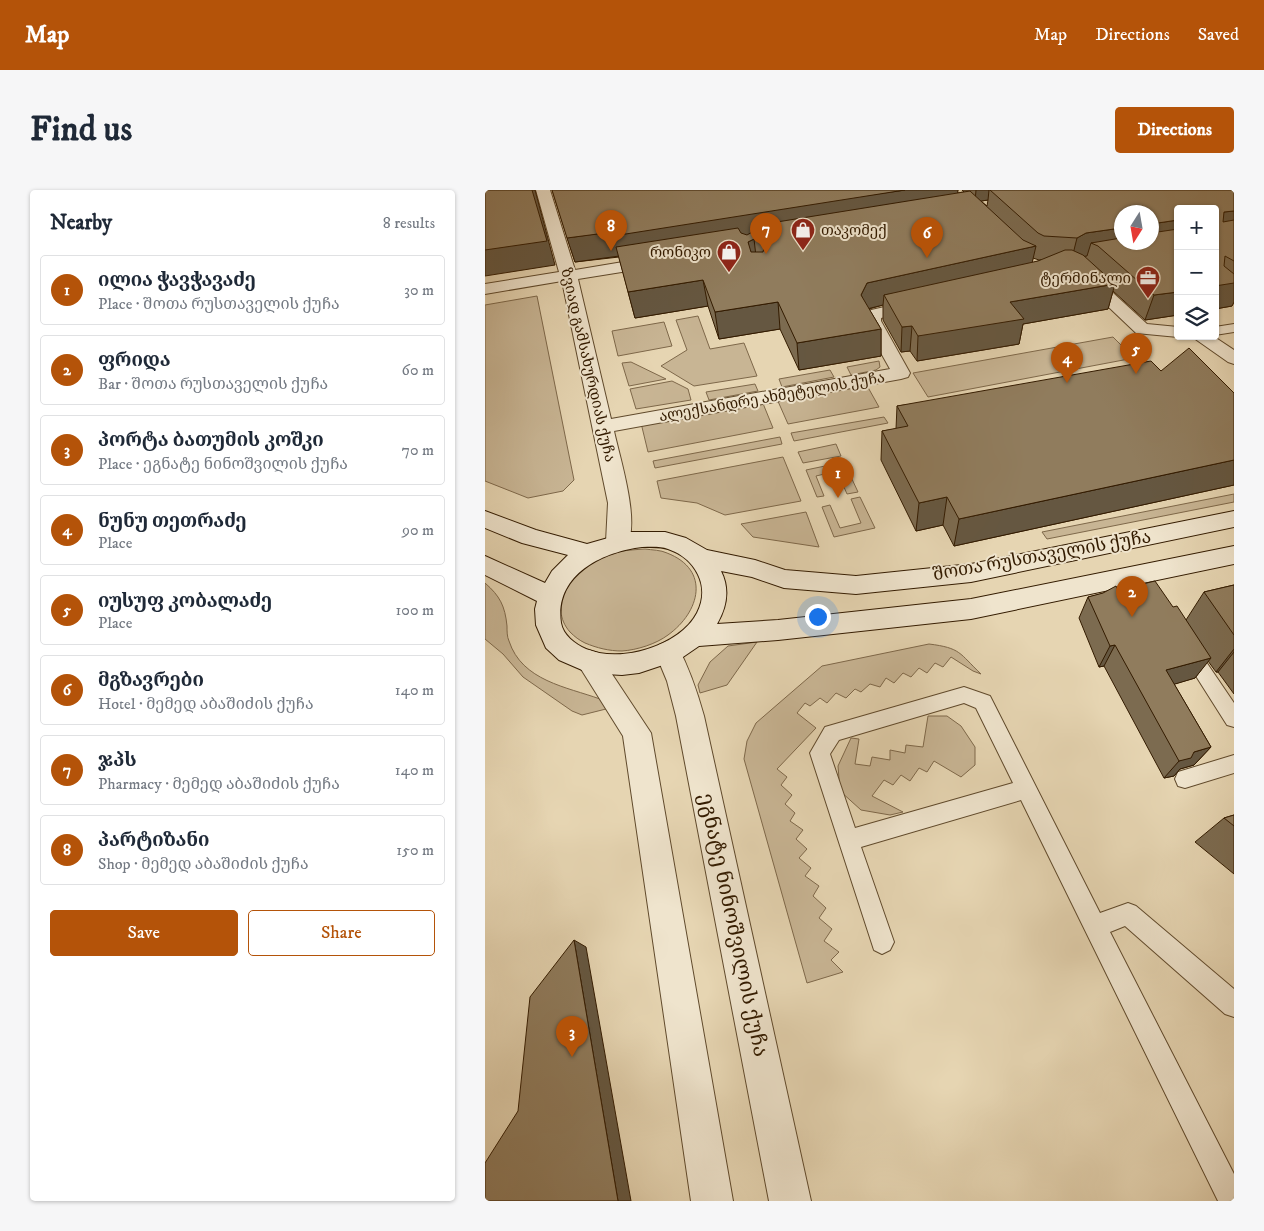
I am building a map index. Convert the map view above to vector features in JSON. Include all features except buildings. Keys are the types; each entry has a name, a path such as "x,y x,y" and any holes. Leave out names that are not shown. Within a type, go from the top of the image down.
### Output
{"street":[{"name":"ზვიად გამსახურდიას ქუჩა","path":"543,190 569,276 619,503 618,542"},
{"path":"485,289 676,258"},
{"path":"1070,267 1084,276 1142,329 1174,332"},
{"name":"ალექსანდრე ახმეტელის ქუჩა","path":"602,427 901,373 872,321 873,315 937,300"},
{"path":"1206,340 1234,358"},
{"path":"485,519 530,537 590,553"},
{"name":"შოთა რუსთაველის ქუჩა","path":"702,558 755,570 784,579 856,585 971,573 1234,519"},
{"path":"642,539 665,540 685,547 702,558 713,575 715,594 709,616 681,644 642,662 615,665 589,662 566,651 551,635 546,616 549,596 565,572 590,553 618,542 642,539"},
{"name":"შოთა რუსთაველის ქუჩა","path":"681,644 777,630 971,610 1145,581 1234,555"},
{"path":"485,566 549,596"},
{"name":"ეგნატე ნინოშვილის ქუჩა","path":"681,644 681,681 790,1201"},
{"path":"589,662 637,734 712,1201"}],"lane":[{"path":"1219,330 1234,328"},
{"path":"1177,631 1234,719"},
{"path":"882,942 820,753 832,732 964,695 983,702 1233,1201"},
{"path":"1185,779 1234,764"},
{"path":"849,840 1026,789"},
{"path":"1095,926 1128,914 1234,1005"}],"shaded area":[{"path":"537,296 574,480 563,491 528,498 485,481 485,305"},
{"path":"698,316 710,349 744,343 757,376 694,386 661,366 687,350 676,320"},
{"path":"664,322 672,346 618,356 612,331"},
{"path":"1113,337 1134,358 928,397 913,373"},
{"path":"879,361 880,367 876,370 851,375 847,367"},
{"path":"631,362 666,379 629,386 622,363"},
{"path":"830,370 834,377 782,387 779,379"},
{"path":"672,381 688,389 691,400 636,409 630,389"},
{"path":"865,382 879,407 788,424 777,399"},
{"path":"755,384 758,391 709,400 706,392"},
{"path":"762,401 773,428 648,452 641,423"},
{"path":"884,417 888,423 794,441 791,433"},
{"path":"780,437 782,444 655,468 653,461"},
{"path":"836,444 841,456 803,463 798,452"},
{"path":"783,457 801,501 725,515 697,503 661,498 657,481"},
{"path":"844,462 858,492 847,494 837,471 816,476 824,496 817,497 806,470"},
{"path":"1234,494 1234,502 1047,539 1042,532"},
{"path":"860,497 875,528 834,537 822,507 830,505 840,528 861,523 851,499"},
{"path":"806,512 819,547 753,537 741,524"},
{"path":"645,549 667,553 681,560 690,570 695,580 696,592 688,615 668,635 652,644 634,649 622,651 603,649 585,643 575,637 564,622 561,612 565,591 571,581 588,565 603,556 621,551"},
{"path":"485,583 501,602 506,619 508,639 515,654 524,665 535,674 560,686 600,699 606,709 582,715 572,711 523,677 503,654 485,639"},
{"path":"757,642 727,685 700,693 698,685 710,662 728,646"},
{"path":"929,644 948,647 954,650 981,674 951,657 943,667 935,663 927,673 919,668 911,677 903,673 894,683 886,678 880,687 870,684 861,692 855,689 846,698 836,693 827,703 820,698 810,706 805,703 797,713 816,728 777,769 787,777 781,785 792,795 785,804 795,813 790,821 803,830 796,839 807,849 799,858 811,868 805,876 819,886 813,896 826,908 819,918 832,929 824,941 839,952 831,960 843,972 807,983 744,759 747,741 756,723 822,666"},
{"path":"928,716 947,716 961,726 975,747 975,765 961,777 934,761 927,772 919,768 910,781 901,775 893,785 884,780 872,796 903,812 890,815 861,810 840,791 838,766 851,738 859,739 855,764 870,766 872,757 890,760 890,750 905,753 906,745 923,747"}],"place":[{"name":"პარტიზანი","path":"611,251"},
{"name":"თაკომექ","path":"803,251"},
{"name":"ჯპს","path":"766,254"},
{"name":"მგზავრები","path":"927,258"},
{"name":"რონიკო","path":"729,273"},
{"name":"ტერმინალი","path":"1148,299"},
{"name":"იუსუფ კობალაძე","path":"1136,374"},
{"name":"ნუნუ თეთრაძე","path":"1067,383"},
{"name":"ილია ჭავჭავაძე","path":"838,498"},
{"name":"ფრიდა","path":"1132,617"},
{"name":"პორტა ბათუმის კოშკი","path":"572,1057"}]}
